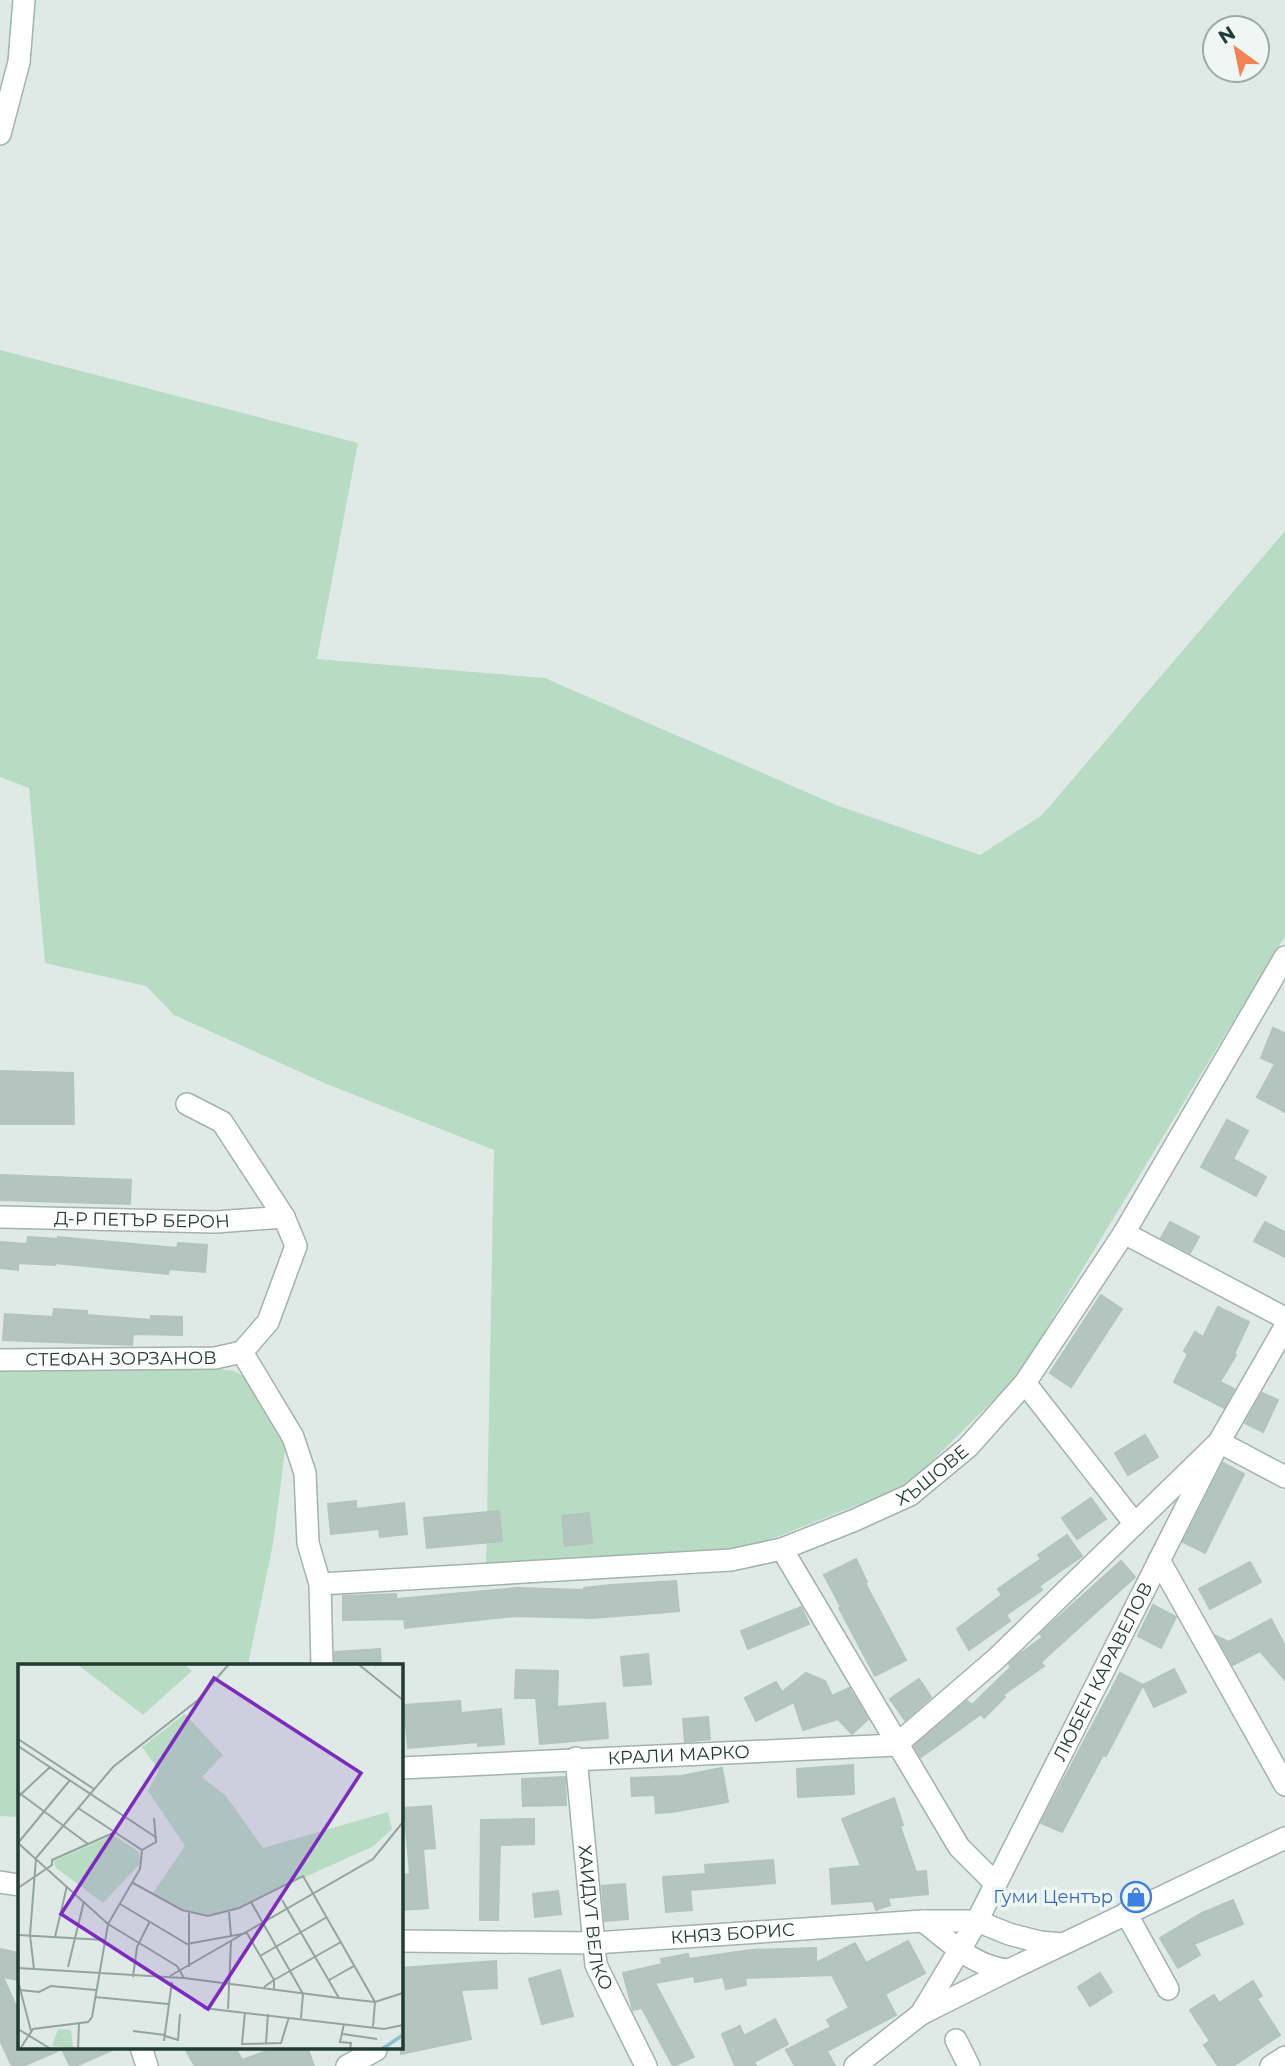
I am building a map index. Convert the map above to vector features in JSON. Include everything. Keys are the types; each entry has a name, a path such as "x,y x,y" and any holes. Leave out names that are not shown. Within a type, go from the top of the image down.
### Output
{"street":[{"path":"0,134 19,62 24,0"},
{"name":"ХЪШОВЕ","path":"320,1584 731,1560 782,1549 855,1520 910,1494 968,1447 1025,1383 1124,1233 1285,957"},
{"path":"187,1104 222,1122 284,1217 296,1246 268,1322 242,1352 293,1437 305,1473 308,1544 320,1584 323,1664"},
{"name":"Д-Р ПЕТЪР БЕРОН","path":"0,1217 216,1222 284,1217"},
{"path":"1124,1233 1285,1318"},
{"name":"ЛЮБЕН КАРАВЕЛОВ","path":"921,2014 977,1921 1219,1442 1285,1327"},
{"name":"СТЕФАН ЗОРЗАНОВ","path":"0,1360 215,1358 242,1352"},
{"path":"1025,1383 1135,1524"},
{"path":"896,1745 997,1658 1219,1442 1285,1477"},
{"path":"782,1549 959,1847 996,1884"},
{"path":"1159,1560 1285,1785"},
{"name":"КРАЛИ МАРКО","path":"402,1768 896,1745"},
{"name":"ХАИДУТ ВЕЛКО","path":"576,1758 596,1965 646,2066"},
{"path":"855,2066 921,2014 1285,1838"},
{"path":"0,1882 18,1885"},
{"path":"1126,1913 1168,1989"},
{"path":"923,1921 981,1963 1009,1970"},
{"name":"КНЯЗ БОРИС","path":"402,1941 594,1943 923,1921 977,1921 1009,1934 1062,1944"},
{"path":"956,2040 970,2066"},
{"path":"141,2048 147,2066"},
{"path":"347,2066 378,2054"},
{"path":"1271,2066 1285,2057"}],"green space":[{"path":"0,350 358,443 317,659 545,678 836,805 980,855 1042,815 1285,531 1285,936 1017,1377 908,1485 731,1555 486,1569 494,1150 329,1085 174,1015 146,986 45,963 29,788 0,777"},
{"path":"213,1368 234,1371 250,1380 286,1443 273,1544 248,1664 18,1664 18,1817 0,1816 0,1372"}],"building":[{"path":"1273,1028 1285,1033 1285,1112 1257,1097 1275,1064 1261,1058"},
{"path":"0,1071 73,1073 74,1124 0,1124"},
{"path":"1227,1120 1248,1131 1233,1159 1266,1177 1256,1196 1201,1167"},
{"path":"0,1175 131,1180 130,1204 0,1200"},
{"path":"1170,1222 1199,1237 1190,1253 1161,1238"},
{"path":"1265,1222 1285,1232 1285,1257 1254,1241"},
{"path":"28,1237 58,1237 177,1248 178,1243 207,1245 205,1272 169,1269 168,1274 55,1263 18,1263 18,1270 0,1268 0,1242 27,1244"},
{"path":"1101,1295 1122,1309 1071,1387 1050,1373"},
{"path":"1218,1307 1249,1322 1234,1354 1236,1355 1220,1382 1234,1389 1224,1408 1174,1382 1188,1354 1184,1351 1195,1332 1203,1337"},
{"path":"54,1309 87,1311 87,1315 151,1320 151,1316 182,1317 182,1335 133,1334 132,1345 3,1340 5,1314 53,1317"},
{"path":"1262,1393 1278,1400 1263,1432 1245,1423"},
{"path":"1145,1435 1158,1457 1128,1475 1115,1453"},
{"path":"1223,1463 1244,1474 1205,1553 1183,1542"},
{"path":"1091,1498 1106,1519 1077,1539 1062,1518"},
{"path":"356,1501 356,1509 404,1503 407,1534 380,1537 379,1529 331,1534 328,1504"},
{"path":"499,1511 502,1541 427,1548 424,1518"},
{"path":"589,1513 592,1543 565,1546 562,1516"},
{"path":"1067,1535 1082,1556 1039,1586 1042,1590 1006,1615 1010,1621 969,1650 957,1629 1002,1595 998,1589 1041,1559 1038,1555"},
{"path":"856,1559 867,1582 865,1583 906,1660 875,1676 824,1575"},
{"path":"1121,1561 1135,1577 1041,1662 1044,1666 1003,1695 1005,1697 984,1718 981,1714 921,1757 914,1746 967,1701 972,1705 1011,1667 1009,1664 1043,1637 1040,1634"},
{"path":"1250,1562 1261,1582 1210,1609 1199,1589"},
{"path":"676,1581 679,1611 593,1618 515,1616 405,1628 404,1619 343,1620 343,1596 396,1594 396,1599 517,1588 584,1590 611,1585"},
{"path":"1153,1605 1176,1617 1161,1648 1138,1636"},
{"path":"801,1607 809,1624 748,1649 741,1631"},
{"path":"1271,1619 1285,1646 1285,1680 1260,1651 1233,1665 1216,1636 1229,1642"},
{"path":"380,1649 381,1664 335,1664 335,1652"},
{"path":"648,1654 651,1684 624,1686 621,1657"},
{"path":"1174,1669 1186,1692 1154,1707 1143,1685"},
{"path":"516,1670 558,1671 557,1707 605,1703 608,1738 540,1744 536,1698 515,1698"},
{"path":"806,1673 825,1681 832,1696 849,1688 868,1719 852,1734 838,1719 803,1730 794,1702 756,1721 745,1698 776,1682 782,1692"},
{"path":"1120,1673 1143,1685 1106,1756 1103,1755 1062,1832 1041,1823"},
{"path":"919,1679 931,1697 905,1720 890,1699"},
{"path":"460,1701 461,1713 501,1709 504,1744 478,1746 478,1742 408,1748 404,1705"},
{"path":"708,1717 710,1739 685,1742 683,1719"},
{"path":"853,1765 854,1794 798,1797 797,1769"},
{"path":"722,1768 728,1802 656,1813 655,1795 632,1796 631,1778 681,1776"},
{"path":"565,1777 566,1805 523,1806 522,1779"},
{"path":"894,1798 903,1825 900,1826 916,1872 926,1871 928,1894 888,1898 890,1905 876,1910 873,1901 832,1904 830,1869 861,1866 842,1819"},
{"path":"431,1806 435,1848 423,1849 428,1908 402,1910 402,1875 410,1874 404,1808"},
{"path":"534,1819 534,1844 500,1845 498,1920 480,1920 481,1820"},
{"path":"773,1860 775,1883 690,1890 692,1910 666,1912 663,1877 706,1874 705,1865"},
{"path":"625,1884 628,1919 605,1921 602,1886"},
{"path":"558,1891 561,1914 535,1917 533,1894"},
{"path":"1233,1900 1243,1924 1194,1944 1200,1955 1178,1968 1160,1938 1202,1913"},
{"path":"908,1941 925,1973 885,1994 896,2015 827,2051 835,2066 795,2066 786,2050 831,2027 827,2020 849,2008 832,1975 745,1978 746,1985 726,1989 723,1977 695,1982 694,1976 655,1983 694,2057 673,2066 642,2008 633,2010 623,1973 662,1964 661,1959 688,1954 689,1959 751,1950 816,1948 816,1963 855,1943 866,1963"},
{"path":"0,1949 18,1953 18,1980 3,1977 18,2011 18,2048 117,2048 76,2066 70,2066 62,2049 23,2066 12,2066 0,2040"},
{"path":"496,1961 497,1988 461,1990 471,2039 401,2054 402,1968"},
{"path":"560,1970 573,2016 542,2024 529,1979"},
{"path":"1100,1973 1112,1992 1090,2006 1078,1987"},
{"path":"1253,1981 1262,1996 1257,1999 1280,2035 1233,2066 1218,2066 1204,2045 1210,2041 1190,2010 1214,1995 1219,2003"},
{"path":"775,2019 788,2044 754,2062 756,2066 735,2066 722,2034 740,2026 744,2036"},
{"path":"185,2048 236,2048 242,2060 275,2048 307,2048 314,2066 195,2066"}],"place":[{"name":"Гуми Център","path":"1136,1897"}]}
